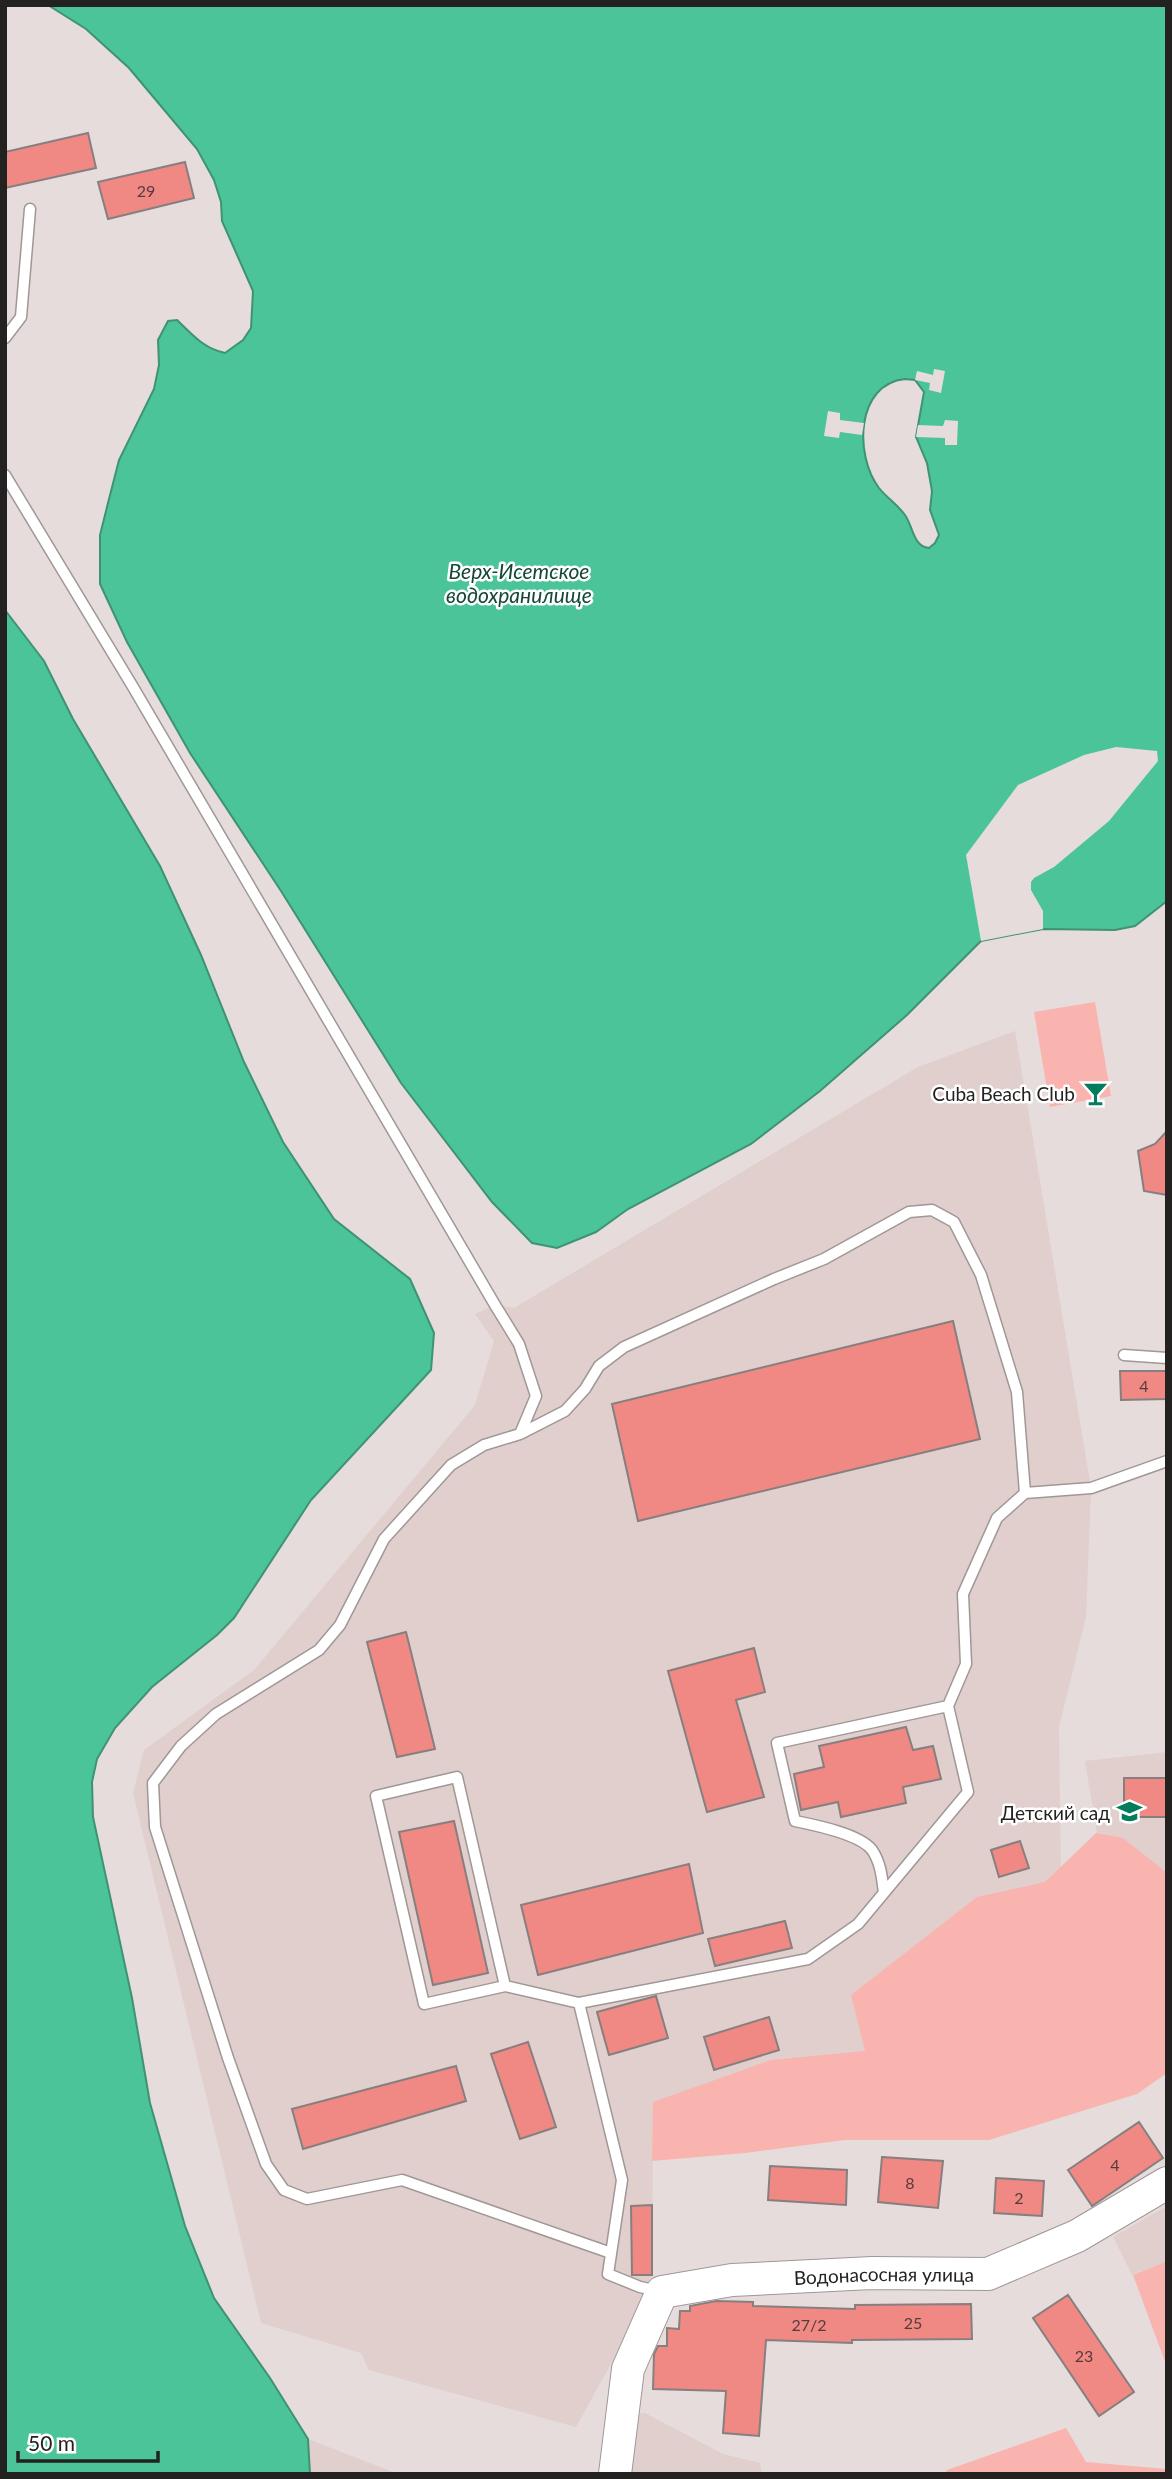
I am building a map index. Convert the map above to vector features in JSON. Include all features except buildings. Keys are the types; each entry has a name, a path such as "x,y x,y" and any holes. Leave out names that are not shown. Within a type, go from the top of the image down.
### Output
{"street":[{"name":"Водонасосная улица","path":"662,2292 745,2279 872,2273 988,2274 1077,2236 1167,2183"},
{"path":"615,2474 628,2369 662,2292"}],"lane":[{"path":"5,338 21,317 30,209"},
{"path":"5,475 126,675 519,1343 536,1396 520,1434"},
{"path":"611,2253 402,2180 307,2199 284,2190 267,2164 228,2058 155,1827 153,1783 181,1746 216,1714 319,1650 340,1625 384,1539 451,1465 484,1445 520,1434 565,1411 585,1389 598,1366 624,1347 824,1259 909,1212 932,1210 954,1222 981,1275 1017,1392 1025,1493"},
{"path":"1124,1355 1167,1358"},
{"path":"505,1986 457,1777 376,1796 424,2004 505,1986 579,2003 807,1959 858,1924 968,1791 948,1706 966,1664 963,1594 997,1517 1025,1493 1091,1488 1167,1461"},
{"path":"884,1892 881,1868 871,1848 838,1830 795,1821 777,1743 948,1706"},
{"path":"579,2003 622,2180 608,2274 640,2287 662,2292"}],"shaded area":[{"path":"1095,1002 1111,1096 1050,1107 1034,1012"},
{"path":"1015,1031 1091,1488 1086,1617 1059,1727 1061,1882 904,2081 653,2102 652,2275 639,2313 576,2427 369,2370 361,2353 261,2323 133,1793 144,1750 254,1670 475,1405 494,1341 475,1314 495,1305 514,1308 918,1067"},
{"name":"Детский сад","path":"1167,1752 1167,1880 1102,1864 1085,1761"},
{"path":"1096,1833 1123,1838 1167,1873 1167,2073 1137,2094 989,2140 845,2140 745,2153 652,2161 653,2102 771,2060 865,2051 851,1995 977,1897 1045,1882"},
{"path":"1167,2206 1167,2261 1132,2275 1113,2237"},
{"path":"1167,2261 1167,2367 1133,2275"},
{"path":"645,2413 723,2454 760,2463 762,2474 630,2474 629,2414"},
{"path":"1066,2428 1086,2462 1167,2469 1167,2474 944,2474 947,2470"},
{"path":"308,2439 398,2474 310,2474"}],"water":[{"name":"Верх-Исетское водохранилище","path":"48,5 1167,5 1167,901 1135,926 1115,930 1043,929 981,941 907,1015 820,1091 751,1144 628,1209 596,1232 557,1248 532,1243 492,1202 401,1083 281,891 190,753 127,642 100,584 100,535 119,460 154,389 159,365 158,340 168,321 177,320 204,344 225,353 243,340 251,328 253,291 222,221 221,202 214,180 197,149 129,68 86,29","holes":["905,379 915,380 924,392 916,437 927,463 932,491 930,510 939,535 929,548 920,544 905,515 879,488 871,474 863,440 864,423 877,393 889,384"]},
{"path":"5,610 44,661 73,719 160,866 201,955 244,1062 283,1142 334,1219 410,1279 434,1333 431,1370 311,1500 234,1618 152,1687 115,1728 97,1759 92,1782 93,1817 132,1998 150,2103 185,2226 214,2298 270,2378 308,2439 310,2474 5,2474"}],"pier":[{"path":"934,369 945,371 941,393 929,390 930,383 915,380 917,371 933,375"},
{"path":"828,411 840,413 840,420 864,423 862,435 840,432 839,438 824,436"},
{"path":"945,420 958,421 957,445 945,445 945,438 916,437 918,425 943,426"},
{"path":"1116,747 1157,751 1158,761 1109,821 1054,867 1031,882 1031,890 1043,911 1043,929 981,941 966,855 1018,785 1084,755"}],"place":[{"name":"Cuba Beach Club","path":"1095,1093"},
{"name":"Детский сад","path":"1130,1812"}]}
